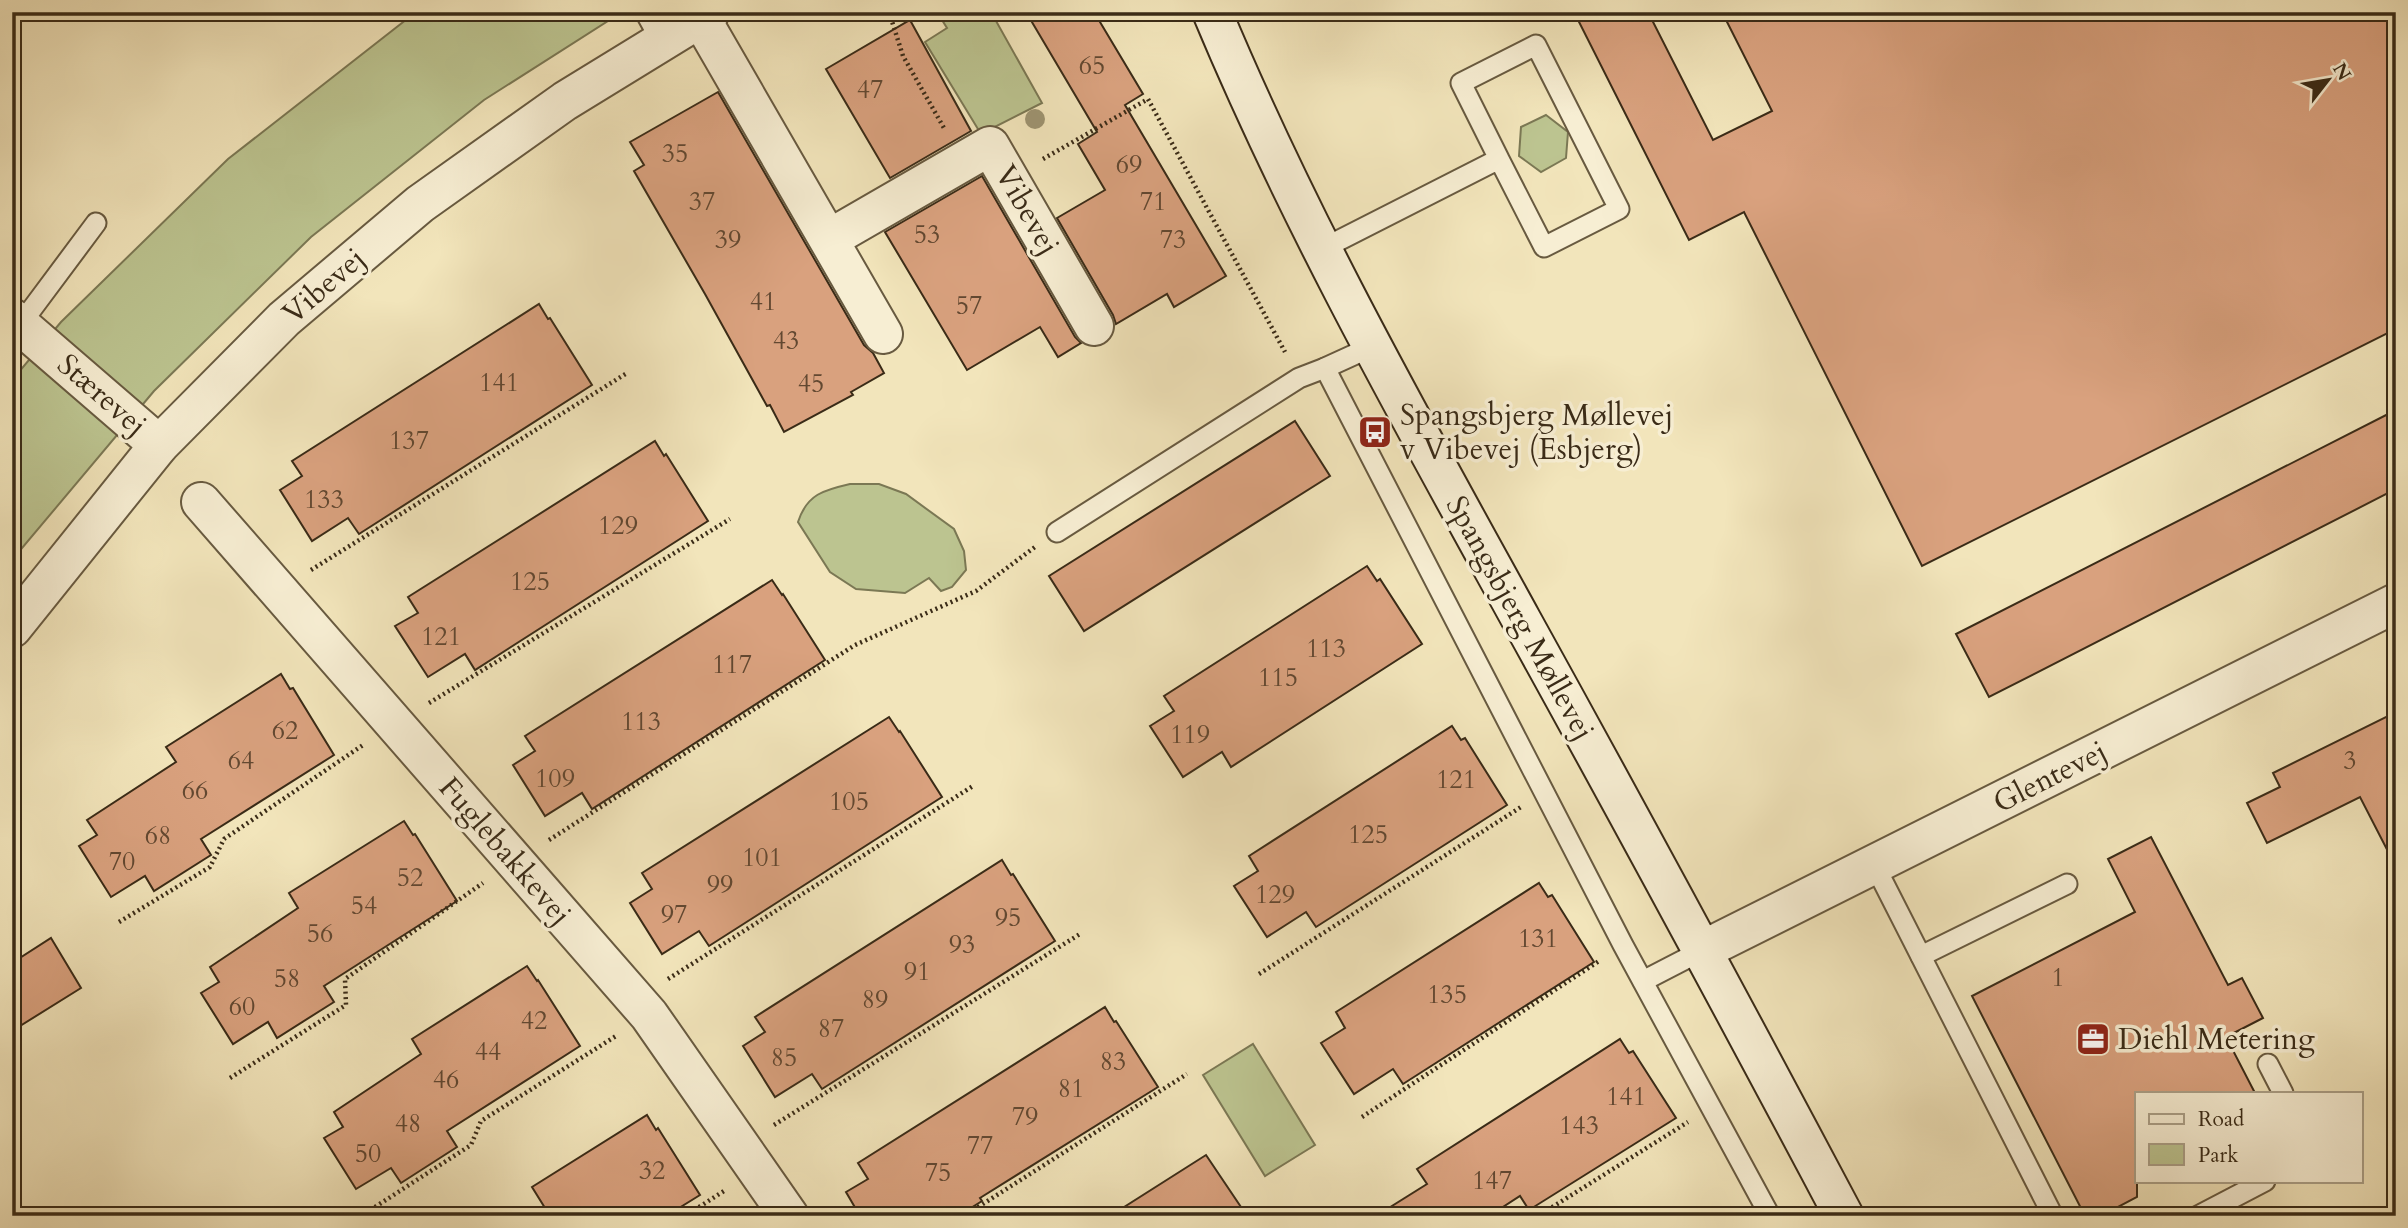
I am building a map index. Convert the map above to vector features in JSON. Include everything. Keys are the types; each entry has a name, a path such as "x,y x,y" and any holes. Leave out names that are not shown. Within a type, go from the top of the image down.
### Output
{"street":[{"name":"Spangsbjerg Møllevej","path":"1212,12 1243,86 1371,347 1703,950 1844,1216"},
{"name":"Vibevej","path":"12,628 159,445 284,319 420,204 565,101 653,27 705,15 883,334"},
{"name":"Vibevej","path":"829,239 990,146 1094,326"},
{"name":"Stærevej","path":"16,321 159,445"},
{"name":"Fuglebakkevej","path":"201,502 642,1007 789,1216"},
{"name":"Glentevej","path":"1703,950 2396,603"}],"lane":[{"path":"1536,45 1619,209 1544,247 1499,159 1461,83 1536,45"},
{"path":"1322,249 1499,159"},
{"path":"16,321 96,223"},
{"path":"1057,531 1299,379 1371,347"},
{"path":"1325,368 1623,945 1770,1216"},
{"path":"1874,864 2053,1216"},
{"path":"1921,956 2067,884"},
{"path":"1643,981 1703,950"},
{"path":"2268,1064 2282,1092"},
{"path":"2198,1216 2262,1182"}],"path":[{"path":"889,12 903,56 964,161"},
{"path":"1009,178 1148,99 1299,379"},
{"path":"278,590 627,373"},
{"path":"119,922 210,867 224,839 393,725 730,519"},
{"path":"230,1078 346,1005 345,979 514,862 855,645 976,591 1057,531"},
{"path":"361,1216 471,1145 481,1121 642,1007 974,786"},
{"path":"1259,974 1544,792"},
{"path":"741,1146 1080,934"},
{"path":"1362,1117 1623,945"},
{"path":"964,1216 1187,1074"},
{"path":"1538,1216 1712,1107"}],"green space":[{"path":"416,12 622,12 484,100 311,237 154,391 12,560 12,380 61,322 228,159"},
{"path":"937,12 991,12 1042,103 981,134 925,42 947,28"},
{"path":"1546,115 1568,132 1566,158 1541,172 1519,156 1521,127"},
{"path":"850,484 879,484 906,494 954,529 964,551 966,570 952,587 941,591 929,578 905,593 856,589 830,572 798,522 812,499"},
{"path":"1253,1044 1315,1145 1265,1176 1203,1075"}],"building":[{"path":"1026,12 1094,12 1143,94 1125,105 1226,276 1174,307 1167,294 1116,324 1057,218 1105,190 1078,144 1097,132"},
{"path":"1574,12 1648,12 1713,140 1772,111 1722,12 2396,12 2396,329 1922,566 1744,212 1689,240"},
{"path":"910,20 971,131 890,178 826,69"},
{"path":"718,92 864,345 873,353 884,373 851,392 853,395 784,432 634,171 644,165 630,142"},
{"path":"982,176 1075,337 1081,343 1058,357 1040,327 967,370 885,232"},
{"path":"539,304 592,385 359,534 348,518 312,541 280,490 302,476 292,461"},
{"path":"2396,410 2396,489 1989,697 1956,634"},
{"path":"1295,421 1330,476 1084,631 1049,576"},
{"path":"655,441 708,521 475,670 465,654 428,677 395,626 418,613 408,597"},
{"path":"1367,566 1377,581 1380,579 1422,644 1231,767 1222,752 1183,777 1150,726 1174,711 1164,696"},
{"path":"772,580 825,660 592,809 582,793 545,816 513,765 535,751 525,736"},
{"path":"281,674 290,689 293,688 334,755 201,839 211,855 154,891 145,876 111,897 79,846 97,835 87,820 176,762 166,747"},
{"path":"2396,712 2396,867 2360,797 2267,843 2247,803 2280,787 2273,773"},
{"path":"889,717 942,797 709,946 699,931 662,954 630,903 652,889 642,873"},
{"path":"1452,726 1461,740 1465,738 1507,805 1316,927 1306,912 1267,937 1234,886 1258,871 1249,856"},
{"path":"404,821 457,901 324,986 334,1002 277,1038 268,1022 233,1044 201,993 219,982 210,967 298,908 289,893"},
{"path":"2151,837 2228,985 2242,978 2263,1018 2226,1037 2254,1092 2135,1092 2137,1197 2101,1216 2085,1216 1972,996 2135,912 2108,859"},
{"path":"1002,860 1055,941 822,1089 812,1074 775,1097 743,1046 765,1032 755,1017"},
{"path":"1539,883 1548,897 1552,895 1594,962 1403,1084 1393,1069 1354,1094 1321,1043 1345,1028 1336,1012"},
{"path":"51,938 81,988 12,1031 12,963"},
{"path":"527,966 580,1046 447,1131 457,1147 401,1183 391,1168 356,1189 324,1138 343,1127 334,1112 421,1054 412,1039"},
{"path":"1105,1007 1158,1087 980,1198 982,1201 958,1216 860,1216 846,1192 868,1179 858,1163"},
{"path":"1620,1039 1629,1053 1633,1051 1676,1118 1529,1210 1520,1196 1489,1216 1376,1216 1427,1184 1417,1169"},
{"path":"647,1115 700,1195 666,1216 550,1216 532,1187"},
{"path":"1206,1155 1247,1216 1110,1216"}],"place":[{"name":"Spangsbjerg Møllevej v Vibevej (Esbjerg)","path":"1375,432"},
{"name":"Diehl Metering","path":"2093,1039"}]}
